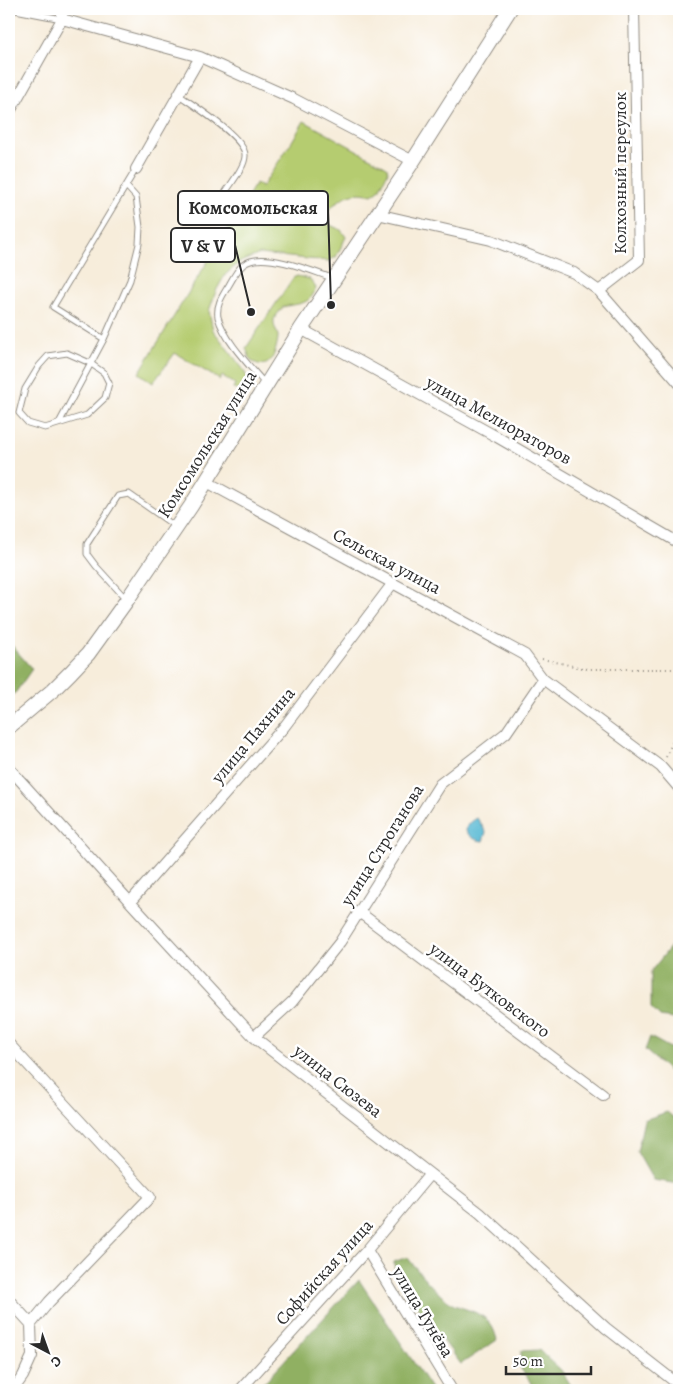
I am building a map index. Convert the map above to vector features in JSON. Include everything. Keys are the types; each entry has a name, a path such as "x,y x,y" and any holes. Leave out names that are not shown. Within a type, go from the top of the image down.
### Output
{"main road":[{"name":"Комсомольская улица","path":"9,727 53,690 88,654 127,600 207,482 301,329 413,161 510,9"}],"street":[{"name":"Колхозный переулок","path":"599,291 639,260 634,9"},
{"path":"9,112 62,14 200,57 294,99 413,161"},
{"path":"136,169 200,57"},
{"path":"377,214 491,240 574,273 599,291 679,383"},
{"name":"улица Мелиораторов","path":"301,329 497,437 679,543"},
{"name":"Сельская улица","path":"207,482 525,655 543,679 662,767 679,788"},
{"name":"улица Пахнина","path":"130,902 284,726 393,583"},
{"name":"улица Строганова","path":"254,1036 292,1002 340,942 440,784 506,733 543,679"},
{"name":"улица Сюзева","path":"9,768 254,1036 480,1213 606,1328 679,1385"},
{"name":"улица Бутковского","path":"359,912 603,1095"},
{"path":"9,1044 150,1197 49,1302 31,1324"},
{"name":"Софийская улица","path":"240,1390 367,1250 430,1174"},
{"name":"улица Тунёва","path":"367,1250 452,1390"},
{"path":"9,1300 31,1324 32,1356 23,1376 13,1390"}],"lane":[{"path":"10,9 62,14"},
{"path":"179,95 227,130 245,149 244,163 225,193"},
{"path":"104,339 52,307 136,169"},
{"path":"59,423 104,339 130,280 139,244 140,227 136,197 126,186"},
{"path":"266,385 226,336 218,316 218,303 236,273 247,262 262,260 284,262 335,279"},
{"path":"67,353 90,363 104,373 109,383 105,398 87,415 45,428 28,423 19,413 25,389 39,366 48,356 67,353"},
{"path":"127,600 87,554 87,544 118,496 129,494 176,528"}],"path":[{"path":"525,655 587,669 679,669"},
{"path":"662,767 679,727"}],"green space":[{"path":"304,121 387,167 388,172 379,190 372,195 364,193 351,194 324,214 330,225 341,230 346,237 336,257 328,261 260,254 240,262 225,275 216,291 209,311 213,330 243,369 249,381 249,386 239,391 233,388 235,384 222,376 220,380 175,353 153,383 139,373 256,183 262,187"},
{"path":"297,276 310,279 316,288 313,294 303,303 283,307 275,317 274,324 278,339 270,361 261,364 251,361 246,348 293,278"},
{"path":"9,642 32,669 16,692 9,697"},
{"path":"679,938 679,1020 660,1017 651,1008 651,971"},
{"path":"650,1037 672,1049 679,1046 679,1080 645,1050"},
{"path":"667,1112 679,1122 679,1184 653,1180 637,1152 644,1120"},
{"path":"407,1257 429,1283 447,1300 454,1305 480,1315 488,1321 497,1340 461,1364 395,1277 394,1262"},
{"path":"359,1280 432,1390 257,1390"},
{"path":"539,1350 561,1370 574,1390 536,1390 521,1369 521,1351"}],"water":[{"path":"477,818 486,832 483,841 473,838 466,831 468,825"}],"place":[{"name":"Комсомольская","path":"331,305"},
{"name":"V & V","path":"251,312"}]}
